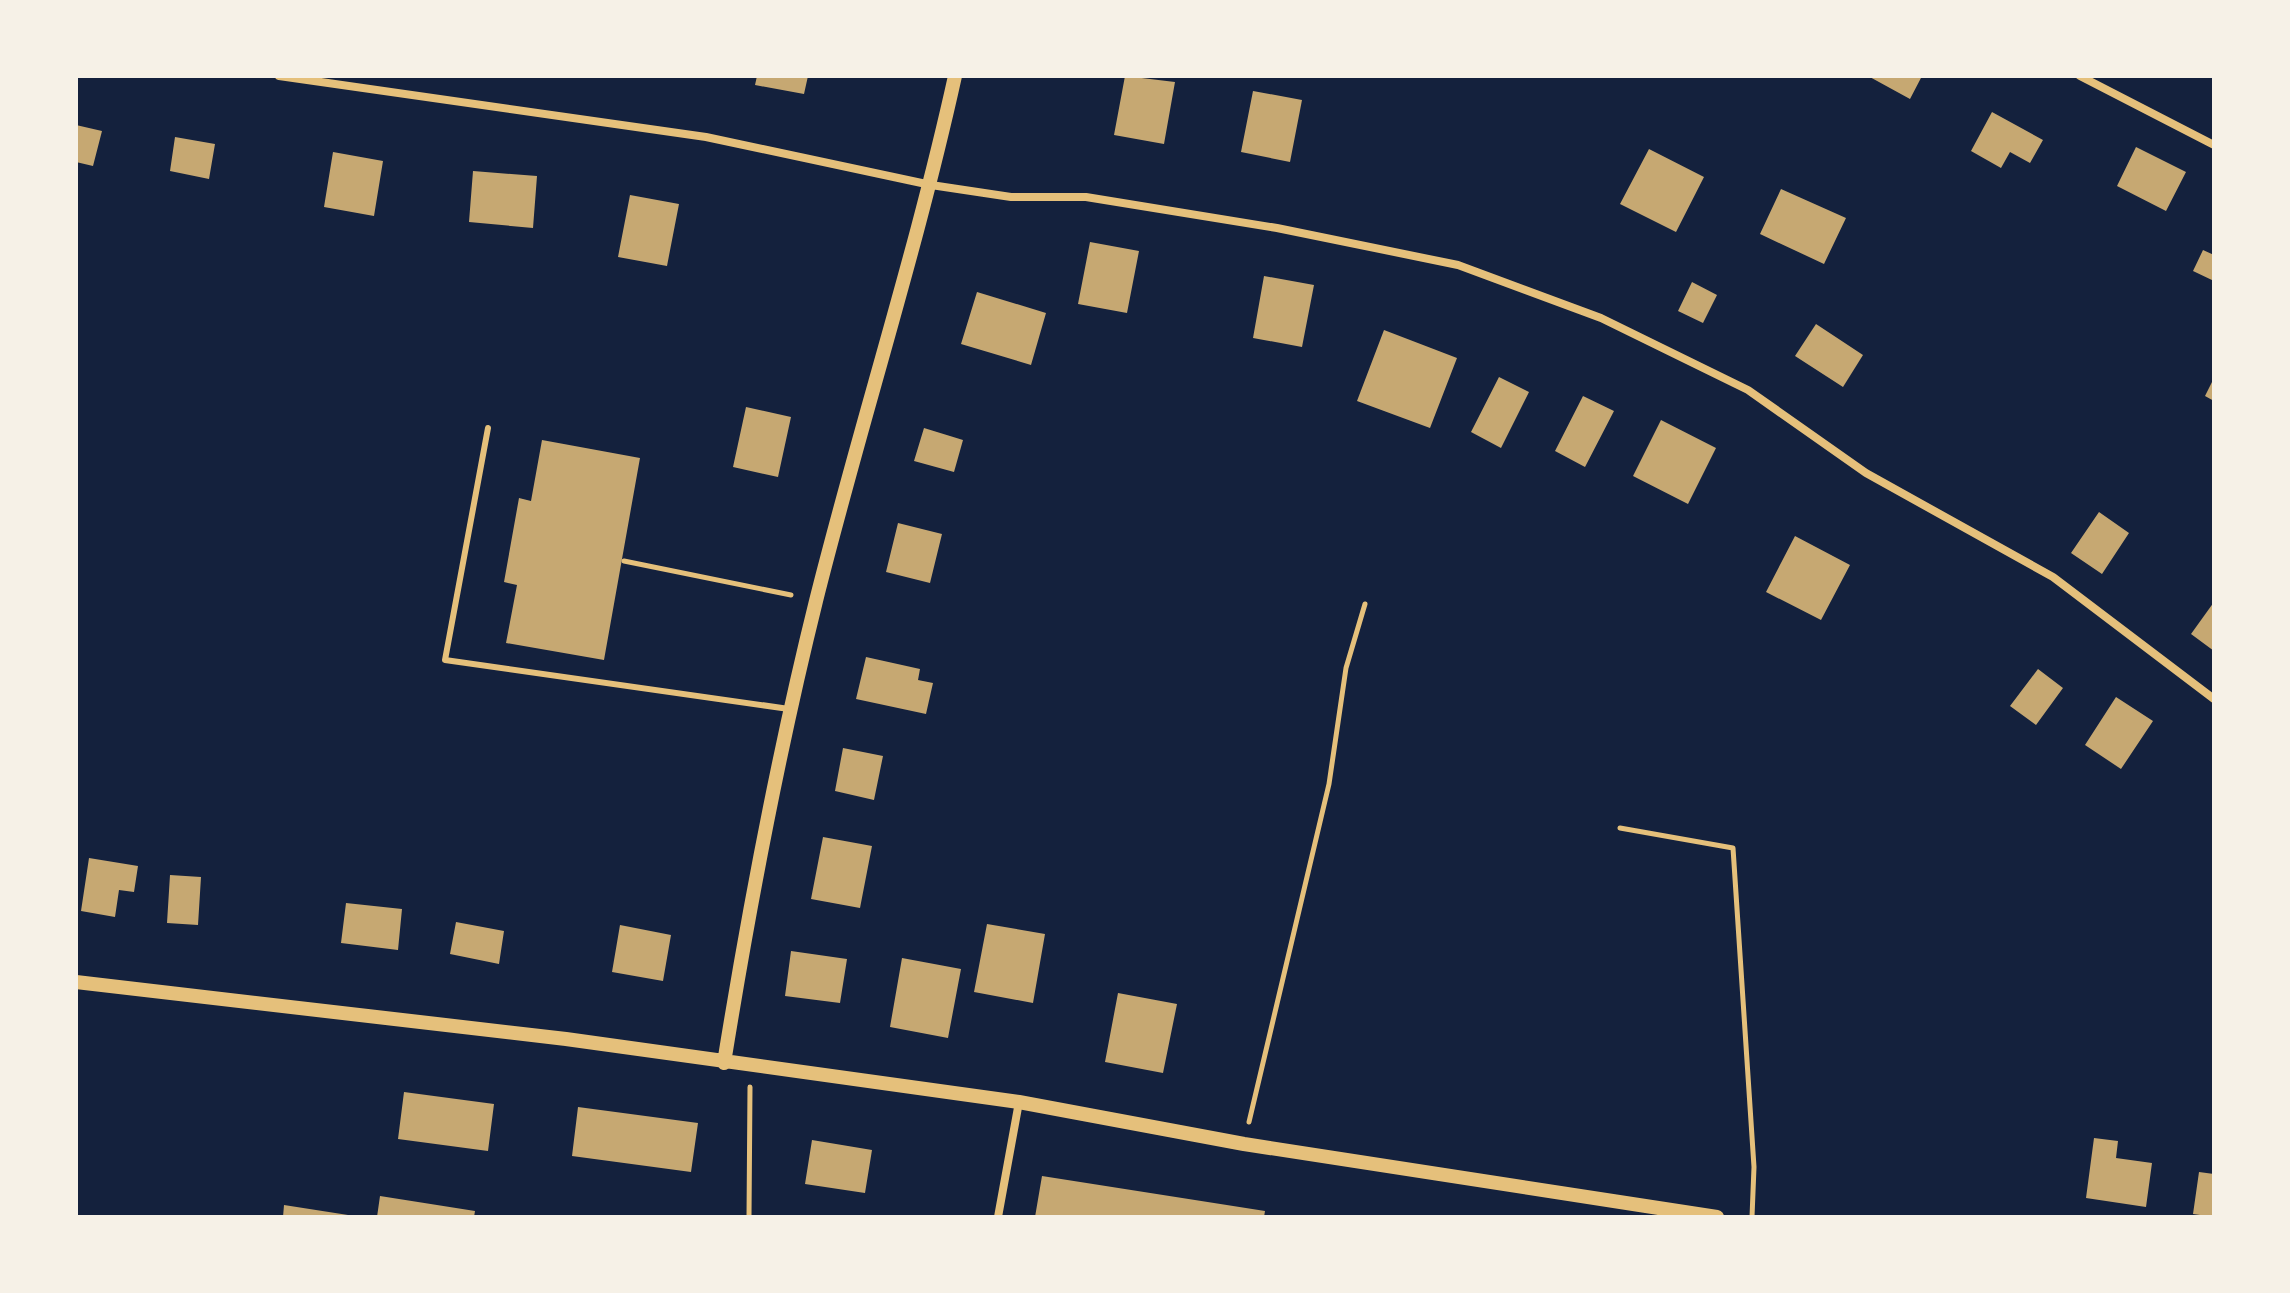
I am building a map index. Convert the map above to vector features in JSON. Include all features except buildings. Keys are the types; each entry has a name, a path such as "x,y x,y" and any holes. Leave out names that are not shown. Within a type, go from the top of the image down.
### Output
{"street":[{"path":"279,76 706,137 931,185 1011,197 1086,197 1277,228 1458,265 1601,318 1748,390 1866,473 2053,577 2214,699"},
{"path":"724,1063 755,872 816,600 931,185 955,76"},
{"path":"2080,76 2214,145"},
{"path":"76,982 566,1039 1019,1102 1244,1144 1717,1217"},
{"path":"998,1217 1019,1102"}],"lane":[{"path":"488,428 445,660 792,710"}],"path":[{"path":"624,561 816,600"},
{"path":"1244,1144 1329,784 1346,668 1365,604"},
{"path":"1620,828 1733,848 1754,1167 1752,1217"},
{"path":"749,1217 750,1066"}]}
